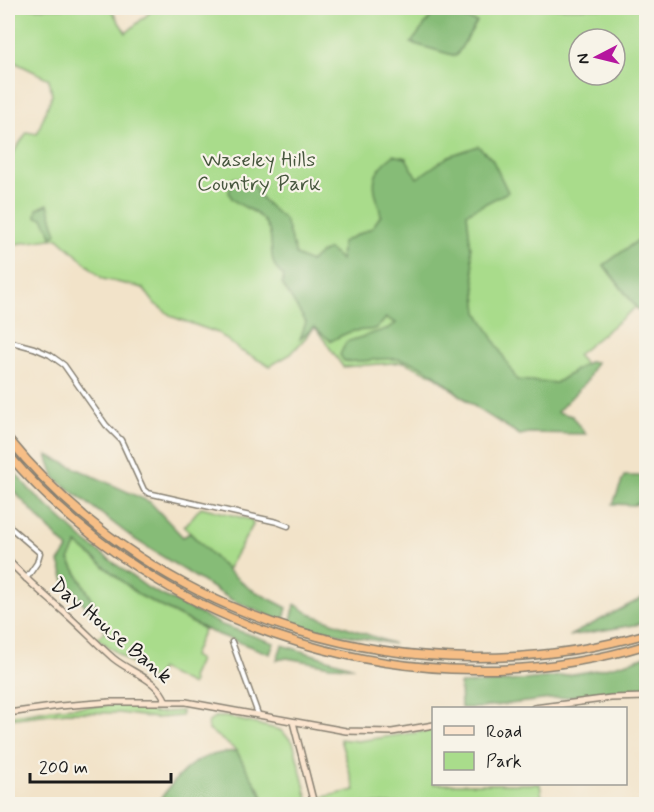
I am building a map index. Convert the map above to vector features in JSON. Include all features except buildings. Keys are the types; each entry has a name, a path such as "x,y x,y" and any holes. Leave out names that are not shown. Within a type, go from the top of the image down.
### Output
{"highway":[{"path":"8,438 72,507 145,560 187,585 233,608 314,637 405,654 444,658 485,658 569,652 646,634"},
{"path":"8,454 48,497 78,524 140,570 207,607 295,643 365,659 428,668 462,669 542,667 590,659 646,645"}],"main road":[{"name":"Day House Bank","path":"8,561 25,580 66,614 116,661 153,684 164,696 166,702"},
{"path":"542,707 611,698 646,697"},
{"path":"8,713 110,702 186,702 346,731 392,732 432,725"},
{"path":"293,722 314,804"}],"street":[{"path":"8,341 34,348 64,365 106,424 121,440 144,490 148,493 288,526"},
{"path":"8,523 40,553 37,563 25,580"},
{"path":"232,642 258,714"}],"green space":[{"name":"Waseley Hills Country Park","path":"8,8 110,8 126,33 155,8 646,8 646,238 637,241 604,266 636,307 577,355 585,364 556,383 520,435 475,407 435,376 404,362 343,367 315,327 291,354 270,366 241,351 218,333 173,317 155,304 143,288 103,279 58,238 8,245 8,161 27,132 37,134 52,95 49,79 8,59"},
{"path":"436,10 477,22 456,56 411,43"},
{"path":"478,146 492,159 508,192 467,213 478,312 517,380 556,383 588,362 596,362 587,381 557,412 572,416 586,434 529,433 520,435 477,408 433,374 414,363 389,358 344,361 340,355 346,342 389,328 396,323 386,318 374,329 350,332 331,341 314,327 300,339 306,322 282,284 284,276 274,265 271,237 266,224 254,212 232,199 229,192 234,178 243,179 255,186 257,193 285,220 296,255 310,262 329,249 341,260 342,242 372,228 381,215 374,182 379,169 385,162 394,155 406,158 417,178 449,156"},
{"path":"48,204 57,234 52,236 43,218 36,217 37,209"},
{"path":"646,238 646,313 639,311 604,265 637,241"},
{"path":"47,455 150,502 183,537 190,533 227,570 249,588 287,608 283,622 232,600 134,539 55,478"},
{"path":"8,464 30,490 86,542 148,588 222,625 274,643 270,654 209,631 139,595 77,544 69,560 96,607 92,614 65,581 59,562 68,549 8,485"},
{"path":"624,476 646,476 646,500 634,505 613,504"},
{"path":"201,507 252,520 253,525 227,570 184,527"},
{"path":"77,544 139,595 204,629 193,656 199,660 191,678 192,685 160,669 155,681 97,638 105,631 92,614 96,606 69,559"},
{"path":"646,596 646,623 569,636"},
{"path":"295,604 310,614 394,644 290,625"},
{"path":"282,645 354,667 330,666 287,658 277,660"},
{"path":"646,656 646,689 485,707 461,707 460,684 578,673"},
{"path":"129,704 155,713 182,711 181,716 155,718 120,713 67,712 8,719 8,716 60,708"},
{"path":"215,717 227,717 280,730 293,742 309,804 265,804 260,789 246,773 237,751 209,730 208,723"},
{"path":"432,730 432,785 540,785 543,804 325,804 323,797 355,790 340,739 358,741"},
{"path":"237,751 265,804 156,804 181,774 198,761 209,756"}]}
